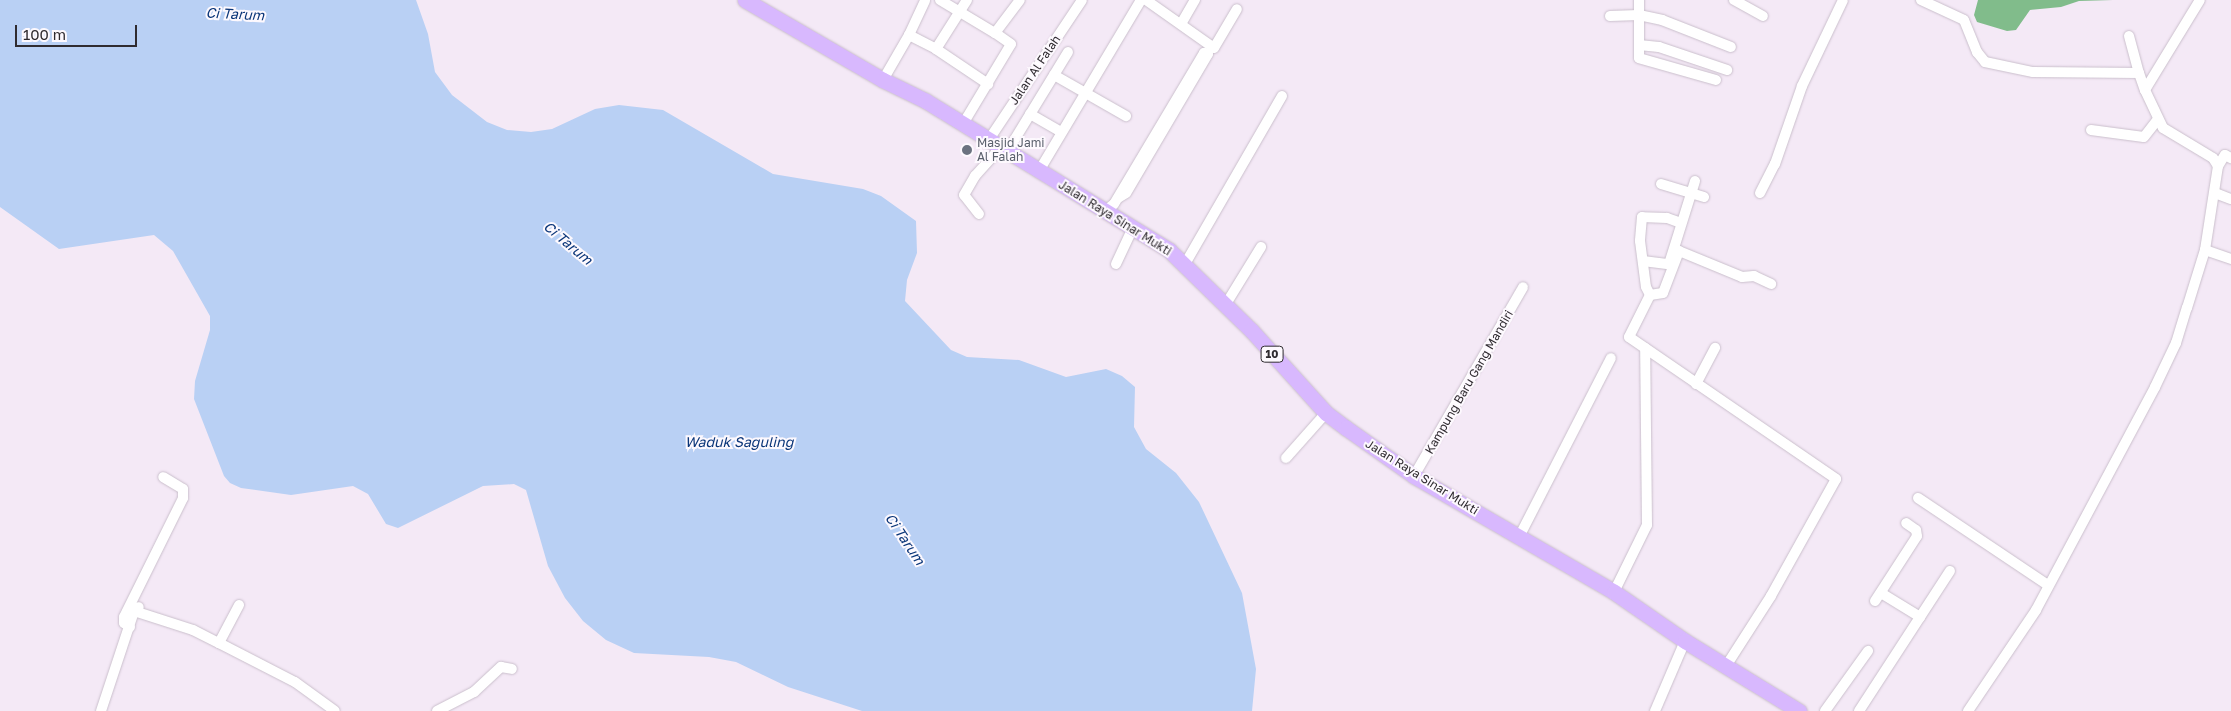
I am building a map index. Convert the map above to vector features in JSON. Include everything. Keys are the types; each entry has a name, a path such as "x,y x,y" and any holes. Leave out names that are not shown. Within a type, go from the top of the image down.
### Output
{"highway":[{"name":"Jalan Raya Sinar Mukti","path":"745,0 882,80 926,101 1104,211 1185,264 1226,304 1326,413 1414,476 1614,592 1685,641 1799,711"}],"street":[{"path":"882,80 909,35 925,0"},
{"path":"940,0 959,10 1010,44 963,124"},
{"path":"936,49 967,0"},
{"path":"995,33 1020,0"},
{"name":"Jalan Al Falah","path":"998,147 1082,0"},
{"path":"1039,171 1141,0"},
{"path":"1146,0 1214,48 1237,9"},
{"path":"1182,24 1196,0"},
{"path":"1639,0 1639,58 1716,80"},
{"path":"1734,0 1763,16"},
{"path":"1760,193 1775,164 1802,86 1843,0"},
{"path":"1921,0 1964,20 1977,52 1985,62 2033,72 2139,73"},
{"path":"2145,90 2200,0"},
{"path":"1610,16 1639,16 1662,20 1732,47"},
{"path":"909,35 936,49 988,84"},
{"path":"2130,36 2145,90 2163,128 2213,158 2218,166"},
{"path":"1639,44 1659,47 1727,70"},
{"path":"979,214 964,194 974,176 998,147 1030,114 1068,52"},
{"path":"1104,211 1121,193 1206,53 1209,56 1162,126"},
{"path":"1054,75 1126,116"},
{"path":"1185,264 1282,96"},
{"path":"1030,114 1061,132"},
{"path":"2091,130 2144,137 2158,119"},
{"path":"1968,711 2035,612 2176,343 2205,250 2216,193 2218,166 2225,155 2231,158"},
{"path":"1644,261 1668,265 1695,181"},
{"path":"1661,184 1704,197"},
{"path":"2216,193 2231,199"},
{"path":"1650,295 1646,287 1639,228 1642,217 1667,218 1681,223"},
{"path":"1116,264 1132,229"},
{"path":"1226,304 1261,247"},
{"path":"1650,295 1663,293 1676,254 1681,250 1742,277 1754,276 1771,284"},
{"path":"2205,250 2231,259"},
{"name":"Kampung Baru Gang Mandiri","path":"1414,476 1523,287"},
{"path":"1650,295 1629,335 1696,384 1836,479 1771,596 1726,666"},
{"path":"1614,592 1647,524 1645,348"},
{"path":"1696,384 1716,348"},
{"path":"1519,537 1611,358"},
{"path":"1286,458 1326,413"},
{"path":"130,627 124,623 124,617 184,498 183,489 162,477"},
{"path":"1918,498 2048,585"},
{"path":"1906,523 1916,530 1917,536 1878,597 1920,617"},
{"path":"1859,711 1950,572"},
{"path":"219,643 239,606"},
{"path":"101,711 134,611 139,607 148,610"},
{"path":"134,611 193,630 295,682 334,711"},
{"path":"1655,711 1685,641"},
{"path":"1825,711 1868,651"},
{"path":"437,711 474,692 501,667 512,669"}],"green space":[{"path":"1978,0 2113,0 2079,1 2061,7 2030,10 2016,30 2007,31 1977,22 1974,15"}],"water":[{"name":"Waduk Saguling","path":"0,0 416,0 428,34 435,72 452,95 487,122 507,130 531,132 552,129 595,109 619,105 663,110 773,174 863,189 881,196 916,221 917,253 907,280 905,301 951,350 967,357 1019,360 1066,377 1106,369 1122,376 1135,387 1134,427 1146,449 1176,473 1199,502 1242,593 1256,669 1252,711 862,711 788,687 736,662 709,657 634,653 606,640 583,621 565,598 548,566 526,490 514,484 483,486 398,528 386,524 368,494 353,486 291,495 241,488 230,483 224,476 194,399 195,381 210,330 210,316 173,251 154,235 59,249 0,207"}],"place":[{"name":"Masjid Jami Al Falah","path":"967,150"}],"water label":[{"name":"Ci Tarum","path":"235,14"},
{"name":"Ci Tarum","path":"568,243"},
{"name":"Ci Tarum","path":"905,539"}]}
